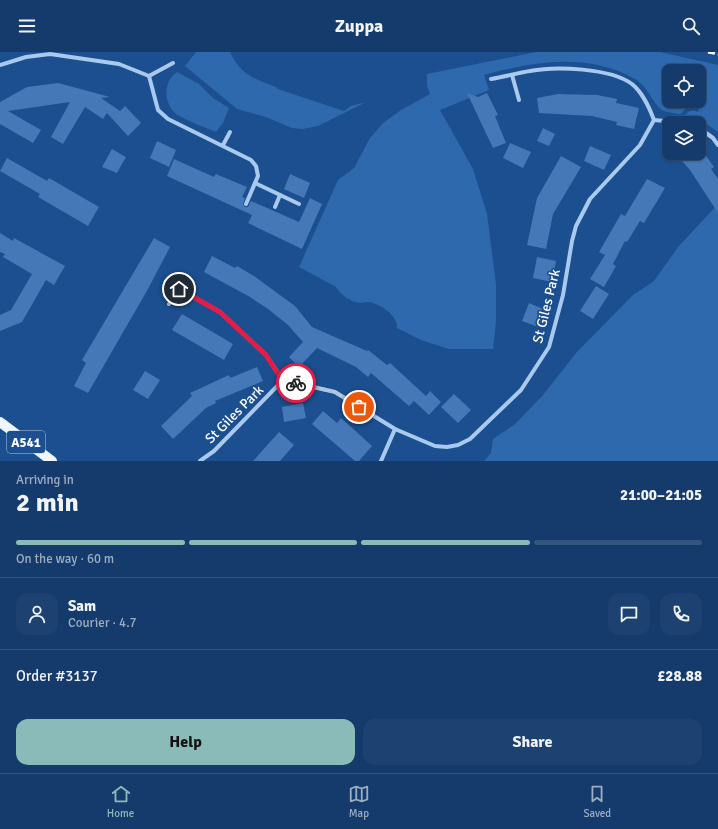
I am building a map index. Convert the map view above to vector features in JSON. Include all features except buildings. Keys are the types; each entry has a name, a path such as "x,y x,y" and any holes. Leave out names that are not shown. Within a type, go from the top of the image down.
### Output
{"main road":[{"name":"A541","path":"0,422 52,461"}],"street":[{"path":"0,65 26,57 50,53 119,64 149,76"},
{"path":"149,76 172,63"},
{"path":"491,79 531,70 586,69 618,76 632,85 646,101 654,120 662,121"},
{"path":"512,75 520,100"},
{"path":"149,76 158,110 168,119 223,145 251,160 256,166 258,176 246,204"},
{"name":"St Giles Park","path":"170,304 179,289 220,312 266,355 282,380 335,392 395,429 435,446 458,446 470,439 521,390 549,348 564,295 572,241 582,213 590,199 640,145 654,120"},
{"path":"223,145 230,132"},
{"path":"706,133 713,138 718,145"},
{"path":"255,183 299,204"},
{"path":"275,207 280,195"},
{"name":"St Giles Park","path":"200,461 214,451 282,380"},
{"path":"381,461 395,429"}],"shaded area":[{"path":"196,52 230,52 238,66 248,75 278,89 344,111 351,106 366,102 318,126 303,129 292,128 266,117 237,109 185,66"},
{"path":"536,52 660,52 718,65 718,132 706,124 706,116 685,115 691,111 698,112 699,108 706,108 706,64 662,64 662,108 688,108 681,114 664,111 659,108 641,83 637,80 619,71 600,65 581,62 543,63 484,75 489,90 440,110 473,169 487,214 496,284 496,322 493,349 449,349 421,340 397,328 395,320 389,312 377,304 371,302 360,303 349,300 340,293 336,287 299,267 338,180 354,168 370,138 383,123 401,110 430,94 427,86 427,74"},
{"path":"177,72 199,84 213,98 229,108 223,123 216,132 181,117 170,107 166,91 167,85"},
{"path":"718,204 718,461 484,461 491,453 493,439 515,424 543,395 576,353 633,295 654,281 678,247"}],"railway":[{"path":"708,52 718,54"}],"way so far":[{"path":"296,383 335,392 359,407"}],"route":[{"path":"179,289 220,312 266,355 282,380 296,383"}]}
